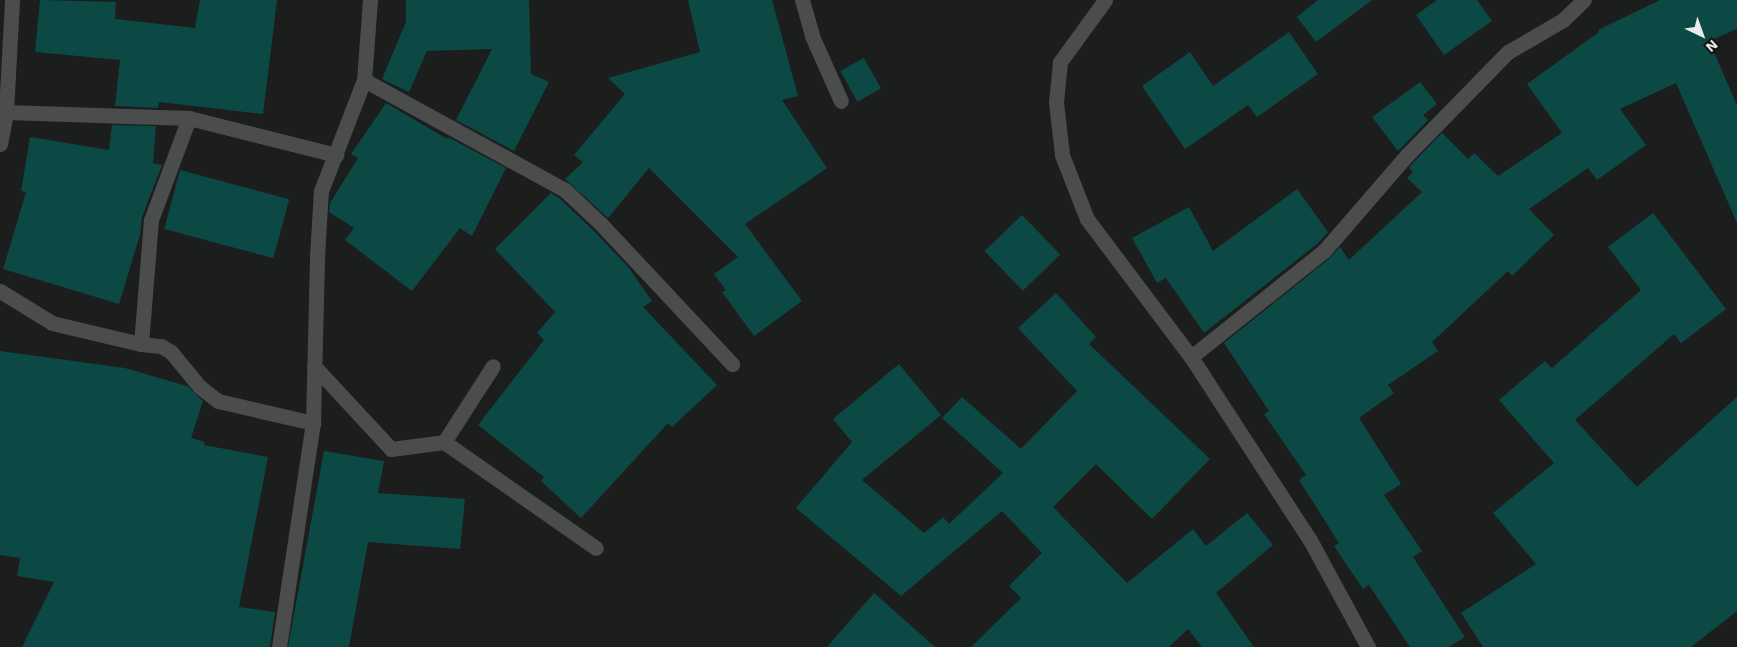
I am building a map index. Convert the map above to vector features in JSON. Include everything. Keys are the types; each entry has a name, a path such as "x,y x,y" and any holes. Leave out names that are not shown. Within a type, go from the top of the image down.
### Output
{"street":[{"path":"0,144 6,112 12,0"},
{"path":"279,647 313,423 321,191 364,80 370,0"},
{"path":"802,0 812,36 841,101"},
{"path":"1105,0 1060,62 1056,102 1062,155 1088,219 1191,357 1310,540 1368,647"},
{"path":"1191,357 1324,251 1407,155 1508,52 1563,20 1584,0"},
{"path":"364,80 564,190 601,224 732,364"},
{"path":"6,112 189,118 336,155"},
{"path":"141,344 151,220 189,118"},
{"path":"0,291 52,323 141,344 161,346 171,352 200,387 218,401 313,423"},
{"path":"314,366 391,449 444,442 596,548"},
{"path":"444,442 493,366"}],"building":[{"path":"40,0 116,2 115,19 195,28 200,0 277,0 263,114 159,102 158,108 115,106 120,60 35,52"},
{"path":"406,0 529,0 531,74 549,82 514,151 456,120 492,49 427,51 409,92 382,79 406,22"},
{"path":"688,0 772,0 798,96 782,100 827,168 745,224 802,301 754,336 722,292 726,290 714,274 738,257 649,168 608,218 565,179 583,162 574,155 625,94 608,78 700,52"},
{"path":"1318,0 1372,0 1316,42 1297,17"},
{"path":"1437,0 1477,0 1492,21 1444,55 1416,15"},
{"path":"1660,0 1737,0 1737,29 1709,41 1737,105 1737,223 1676,83 1620,109 1646,145 1597,180 1588,168 1529,209 1554,235 1512,276 1508,271 1432,342 1438,351 1388,385 1394,393 1359,418 1401,484 1384,495 1422,551 1413,557 1465,637 1449,647 1410,647 1369,585 1363,589 1334,546 1339,543 1299,480 1306,475 1264,414 1269,411 1224,343 1330,258 1340,247 1349,260 1422,192 1407,178 1413,172 1409,167 1442,133 1468,159 1474,153 1498,176 1562,133 1527,84 1599,32 1598,30"},
{"path":"1289,32 1318,74 1257,117 1248,105 1185,149 1142,86 1190,52 1213,86"},
{"path":"864,58 881,89 857,102 840,71"},
{"path":"1420,82 1437,104 1423,115 1428,120 1398,151 1372,117"},
{"path":"386,103 447,139 448,137 506,168 472,236 460,228 412,291 345,240 354,228 329,212 330,203 358,158 351,154"},
{"path":"112,125 156,126 153,163 162,165 142,217 140,235 119,304 3,269 26,192 21,191 30,137 109,150"},
{"path":"180,170 289,199 273,258 164,229"},
{"path":"1297,189 1328,232 1317,244 1204,333 1166,278 1157,283 1132,238 1189,207 1213,251"},
{"path":"551,193 559,198 594,231 629,268 652,301 643,307 717,385 672,427 668,423 581,518 541,481 544,477 478,425 544,340 537,333 555,312 495,249"},
{"path":"1653,213 1726,309 1681,343 1674,334 1575,420 1637,487 1737,397 1737,611 1691,647 1483,647 1461,613 1536,564 1493,513 1554,463 1499,400 1545,361 1552,368 1641,290 1608,247"},
{"path":"1022,215 1060,255 1023,291 985,251"},
{"path":"1056,293 1096,337 1089,344 1210,459 1152,519 1096,464 1053,507 1127,583 1193,529 1206,546 1247,513 1273,545 1216,593 1254,647 1202,647 1188,629 1169,647 971,647 1021,598 1009,586 1042,553 1002,511 901,596 796,508 852,442 833,419 899,364 941,415 862,480 924,533 943,517 949,524 1003,473 942,418 962,397 1021,449 1077,391 1018,328"},
{"path":"0,351 125,368 187,386 203,401 191,438 205,442 204,445 268,457 239,607 275,612 270,647 22,647 54,582 17,576 20,558 0,555"},
{"path":"324,451 384,461 378,493 465,499 460,549 368,542 349,647 288,647"},
{"path":"874,593 935,647 827,647"}]}
